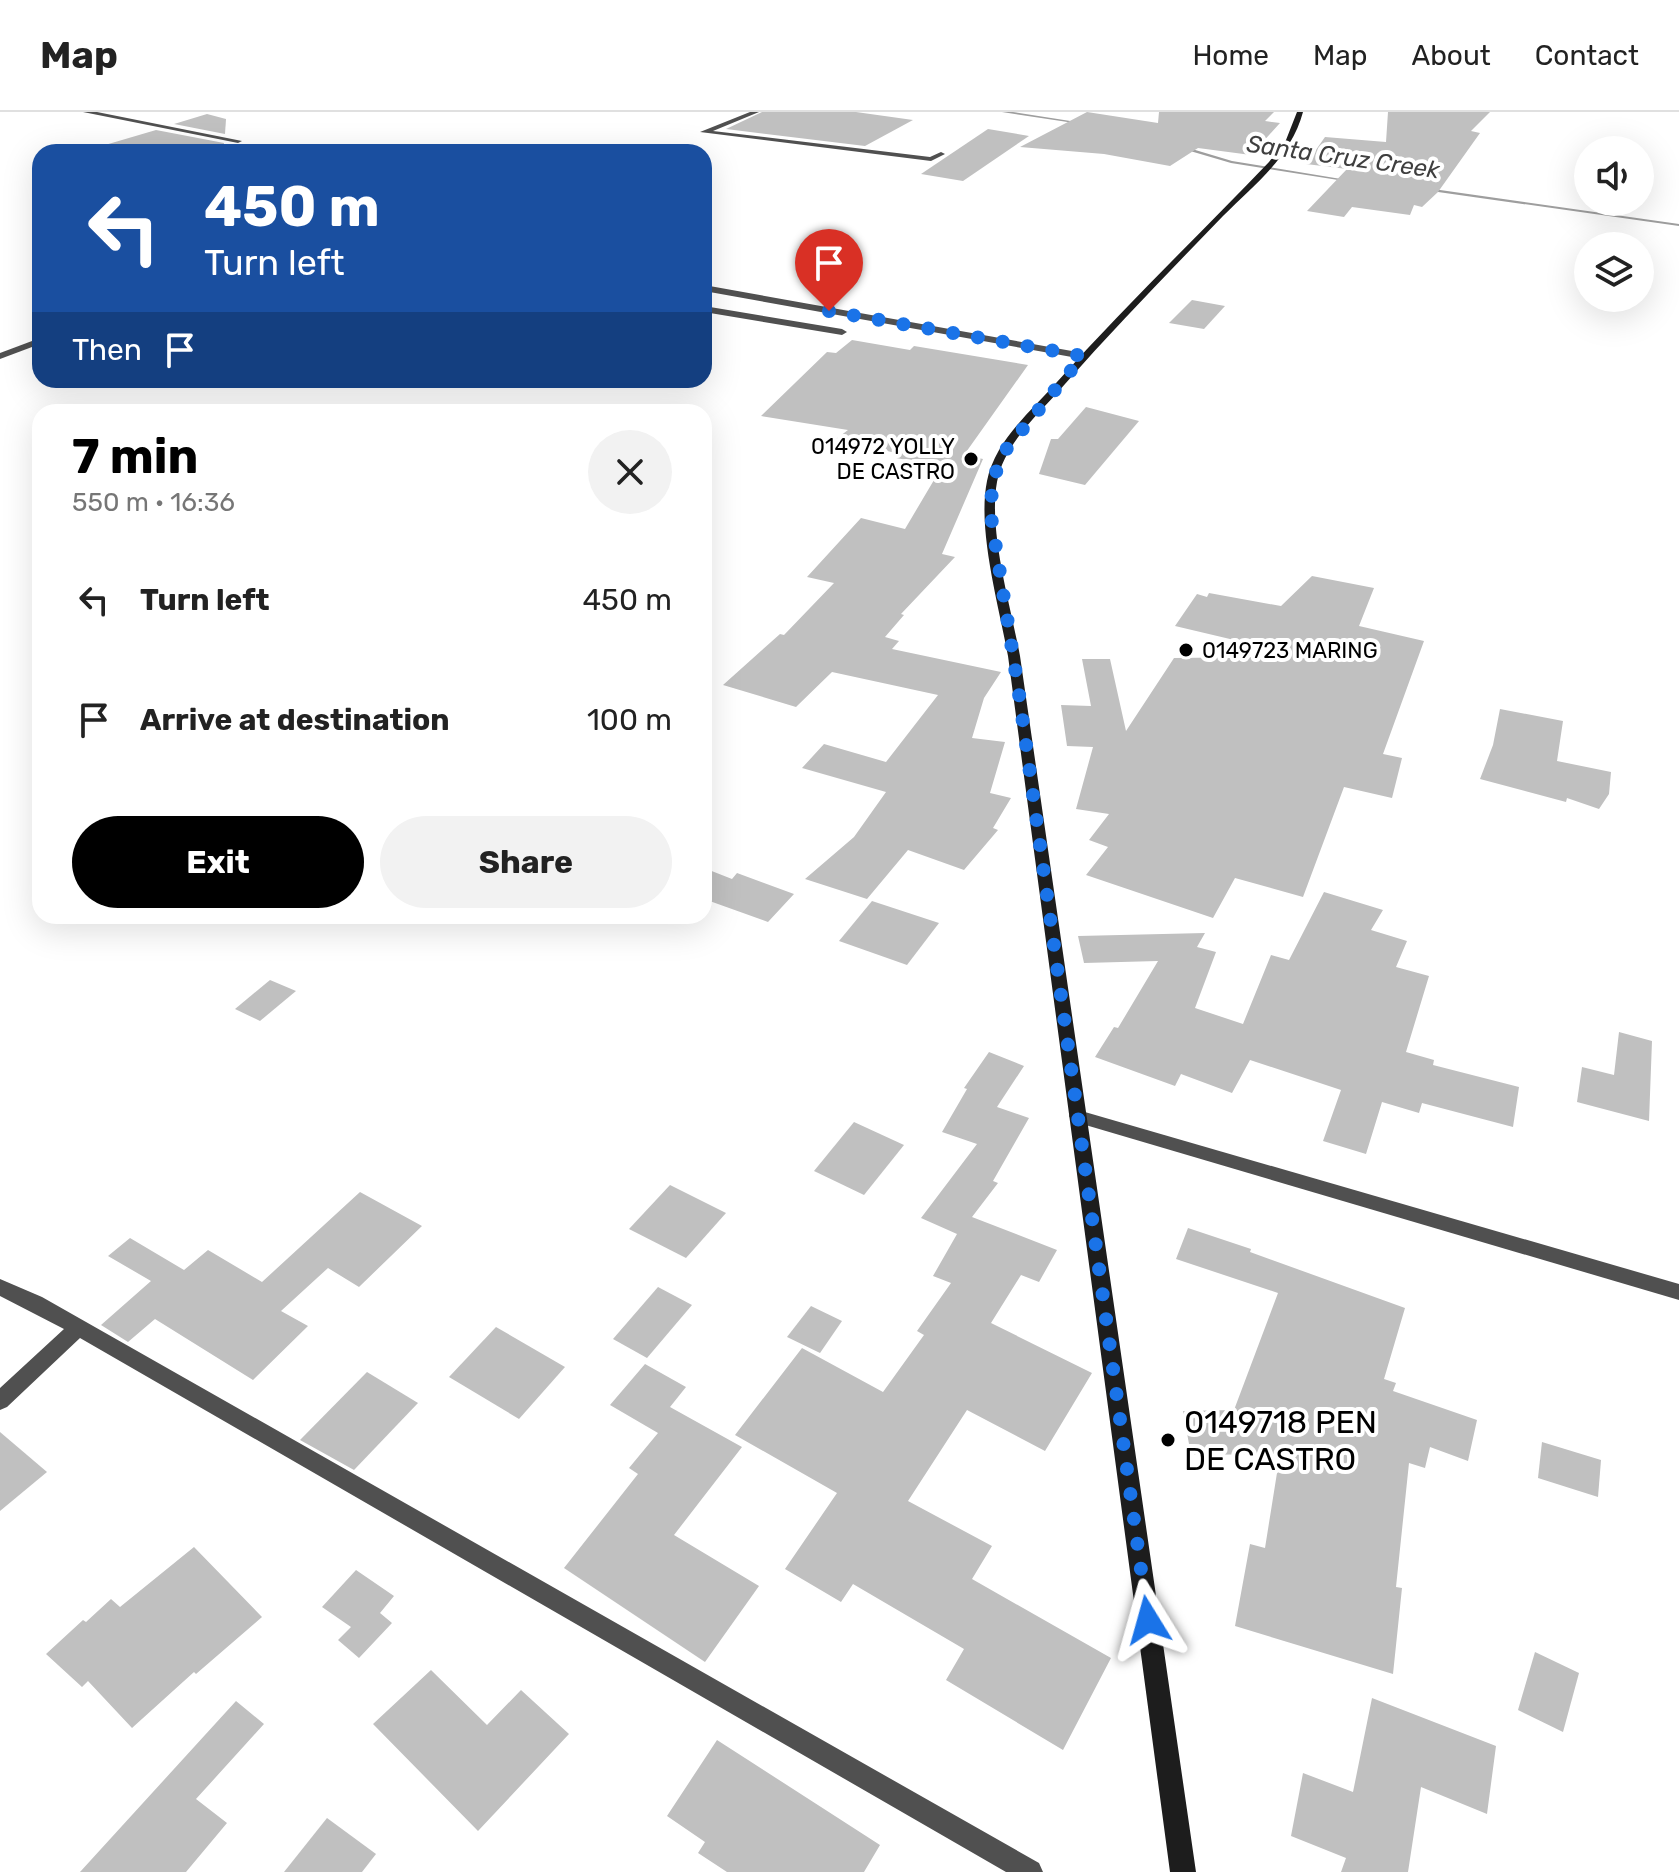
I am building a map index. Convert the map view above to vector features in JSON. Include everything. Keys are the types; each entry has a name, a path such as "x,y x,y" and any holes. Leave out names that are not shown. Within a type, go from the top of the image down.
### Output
{"main road":[{"path":"1183,1872 991,516 992,482 1004,452 1083,356 1262,175 1293,135 1300,112"}],"street":[{"path":"86,112 238,141"},
{"path":"756,112 704,132 931,159 941,154"},
{"path":"712,289 1083,356"},
{"path":"712,310 842,332"},
{"path":"0,356 32,344"},
{"path":"1078,1116 1679,1292"},
{"path":"0,1287 78,1328 1030,1872"},
{"path":"0,1401 78,1328"}],"building":[{"path":"762,112 856,112 913,120 865,146 726,129"},
{"path":"1087,112 1158,123 1159,112 1274,112 1265,121 1280,123 1251,155 1198,148 1170,166 1104,154 1020,147"},
{"path":"1388,112 1490,112 1471,131 1480,133 1438,192 1422,207 1414,205 1410,215 1352,207 1344,217 1307,211 1347,169 1306,164 1325,137 1386,142"},
{"path":"207,114 226,119 225,134 174,124"},
{"path":"988,129 1029,136 963,181 921,174"},
{"path":"156,130 224,143 224,144 108,144"},
{"path":"1192,300 1225,306 1204,329 1169,323"},
{"path":"852,340 910,350 914,346 1028,365 964,455 983,459 942,554 955,557 901,614 904,615 885,637 899,641 892,649 1001,672 984,698 972,738 1005,742 990,793 1011,798 993,828 998,830 964,870 908,850 867,899 805,879 854,837 886,792 802,768 824,744 886,762 938,695 832,672 796,707 723,685 780,634 784,635 834,583 807,577 861,518 905,529 934,480 924,478 935,465 896,458 900,454 836,439 848,430 761,416 827,352 836,353"},
{"path":"1086,407 1139,421 1085,485 1039,474 1051,439 1058,439"},
{"path":"1312,576 1374,588 1359,626 1424,641 1383,754 1402,758 1392,798 1344,787 1303,897 1235,878 1213,918 1086,875 1108,847 1089,840 1109,814 1076,809 1093,747 1067,746 1061,705 1091,706 1082,659 1110,659 1126,731 1174,658 1267,657 1268,648 1175,626 1197,594 1207,597 1209,593 1281,606"},
{"path":"1500,709 1563,721 1557,761 1611,772 1609,794 1599,809 1567,798 1566,802 1480,779 1493,745"},
{"path":"712,871 732,879 737,873 794,894 768,922 712,902"},
{"path":"1324,892 1383,910 1371,930 1407,941 1396,967 1429,976 1406,1052 1434,1060 1433,1065 1519,1087 1513,1127 1422,1103 1419,1113 1382,1102 1366,1154 1323,1141 1341,1090 1250,1060 1232,1093 1181,1074 1175,1086 1095,1057 1114,1027 1118,1028 1158,961 1084,963 1078,936 1205,933 1197,947 1216,952 1195,1008 1243,1024 1271,955 1289,960"},
{"path":"872,901 939,923 907,965 839,941"},
{"path":"270,980 296,991 260,1021 235,1009"},
{"path":"1619,1032 1652,1041 1649,1121 1577,1102 1582,1067 1614,1075"},
{"path":"989,1052 1024,1066 997,1107 1029,1118 993,1181 998,1183 972,1217 1057,1250 1039,1282 1021,1275 991,1323 1092,1373 1045,1451 967,1410 908,1501 992,1546 972,1579 1111,1658 1063,1750 946,1680 964,1649 853,1584 841,1602 785,1569 837,1493 735,1435 802,1348 883,1392 924,1335 917,1331 951,1283 933,1276 957,1234 921,1218 977,1144 942,1132 967,1089 964,1088"},
{"path":"854,1122 904,1145 864,1195 814,1171"},
{"path":"670,1185 726,1213 686,1258 629,1229"},
{"path":"360,1192 422,1226 359,1287 328,1268 281,1311 308,1326 253,1380 155,1319 128,1342 101,1325 151,1281 108,1256 130,1238 184,1270 208,1250 262,1282"},
{"path":"1188,1228 1405,1308 1384,1379 1396,1383 1393,1391 1477,1420 1468,1461 1430,1447 1425,1468 1409,1463 1396,1587 1402,1588 1393,1674 1235,1626 1250,1544 1265,1548 1280,1454 1191,1455 1183,1411 1234,1410 1278,1293 1176,1259"},
{"path":"658,1287 692,1305 647,1358 613,1339"},
{"path":"811,1306 842,1321 820,1353 787,1337"},
{"path":"496,1327 565,1367 519,1419 449,1377"},
{"path":"645,1364 686,1387 670,1407 742,1447 674,1535 759,1586 705,1662 564,1568 638,1474 629,1468 658,1433 610,1405"},
{"path":"367,1372 418,1403 354,1470 300,1440"},
{"path":"0,1432 47,1472 0,1511"},
{"path":"1542,1442 1601,1460 1598,1497 1538,1478"},
{"path":"194,1547 262,1617 132,1728 88,1681 82,1687 46,1654 111,1599 120,1607"},
{"path":"356,1570 394,1596 380,1613 392,1623 359,1658 338,1640 351,1627 322,1607"},
{"path":"1535,1652 1579,1673 1563,1732 1518,1710"},
{"path":"431,1670 487,1725 521,1690 569,1734 478,1831 373,1724"},
{"path":"1372,1698 1496,1746 1487,1814 1421,1787 1408,1872 1341,1872 1346,1858 1291,1836 1303,1773 1353,1792"},
{"path":"236,1701 264,1724 196,1799 227,1823 186,1872 80,1872"},
{"path":"717,1740 880,1845 864,1872 727,1872 698,1853 705,1842 667,1816"},
{"path":"327,1818 376,1854 362,1872 284,1872"}],"waterway":[{"name":"Santa Cruz Creek","path":"1004,112 1081,123"},
{"name":"Santa Cruz Creek","path":"1182,147 1231,162 1351,181"},
{"name":"Santa Cruz Creek","path":"1426,189 1679,225"}],"place":[{"name":"014972 YOLLY DE CASTRO","path":"971,459"},
{"name":"0149723 MARING","path":"1186,650"},
{"name":"0149718 PEN DE CASTRO","path":"1168,1440"}],"route":[{"path":"829,311 1083,356 1027,420 1004,452 992,482 991,516 1018,687 1148,1620"}]}
